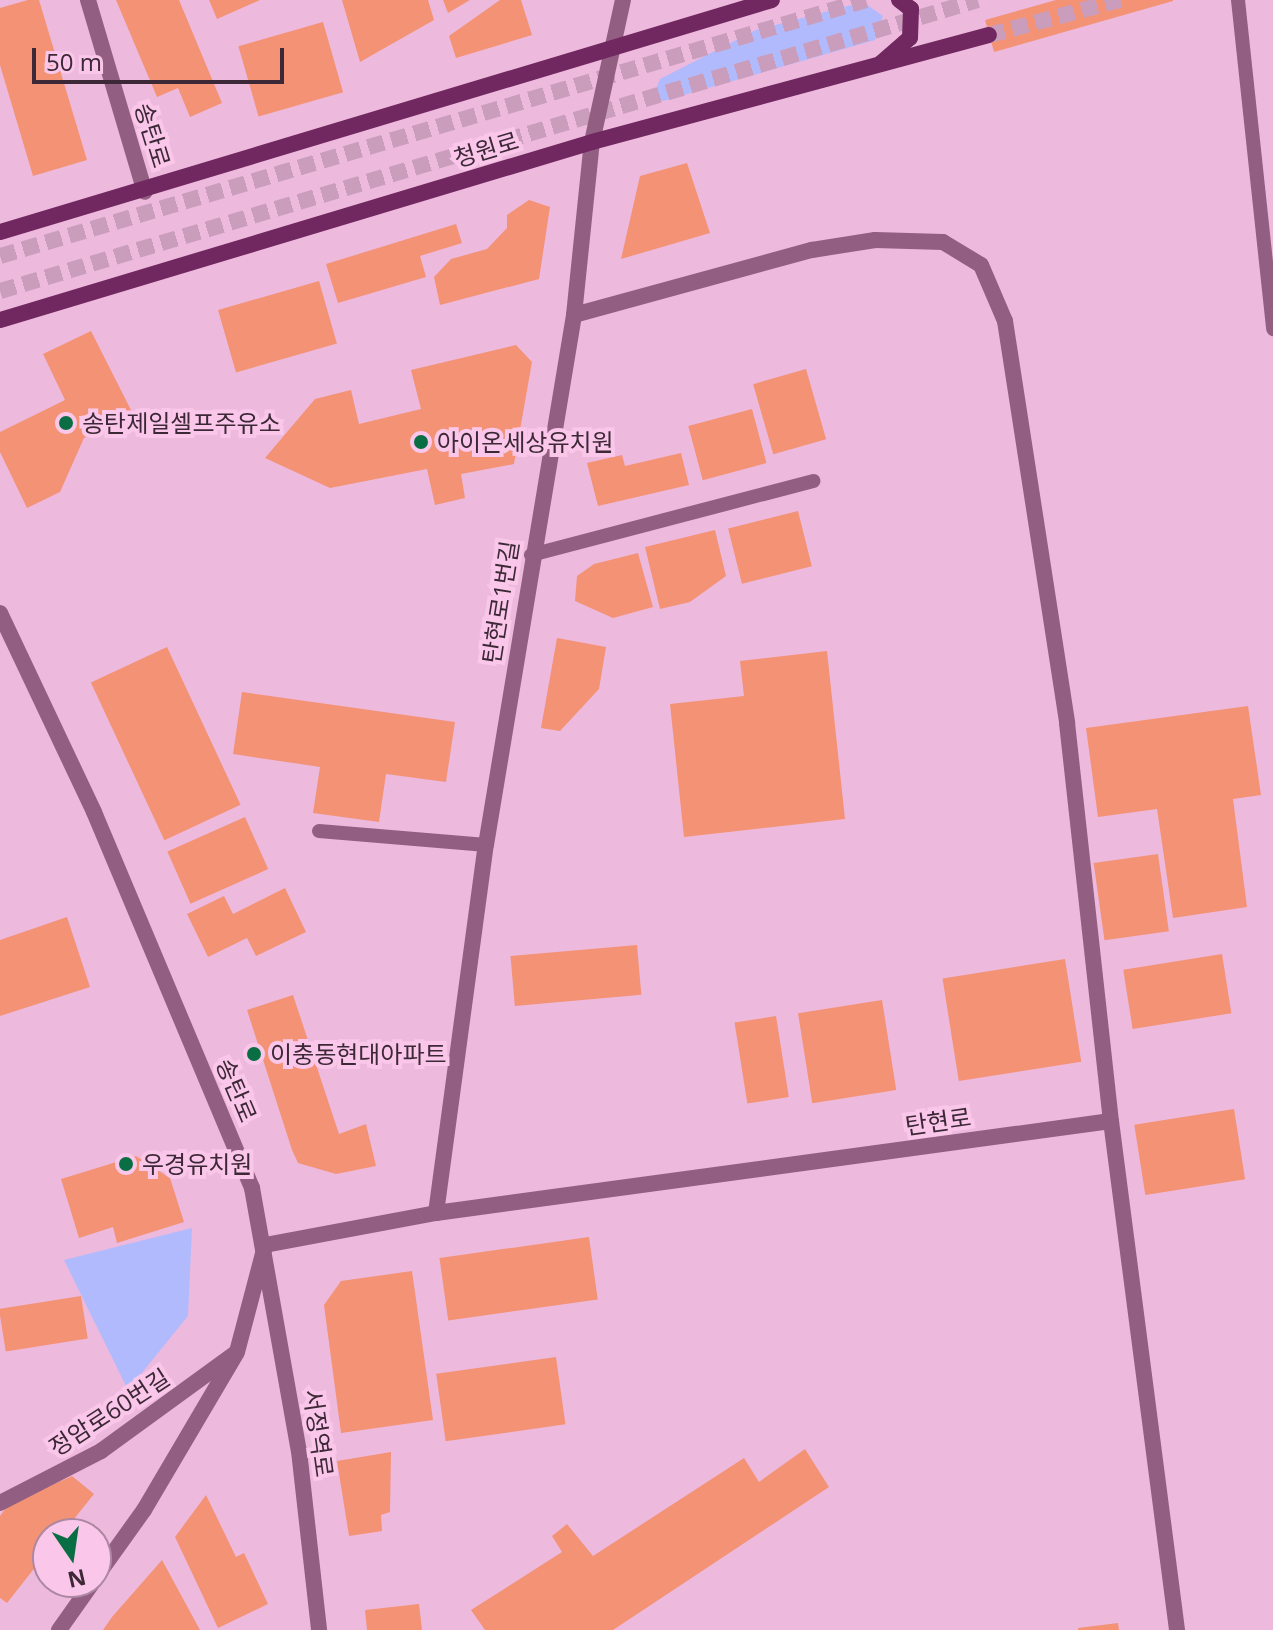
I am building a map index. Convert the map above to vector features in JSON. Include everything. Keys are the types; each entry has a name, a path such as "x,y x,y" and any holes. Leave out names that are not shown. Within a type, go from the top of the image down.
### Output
{"main road":[{"path":"0,232 145,192 772,0"},
{"path":"877,67 910,38 911,9 899,0"},
{"name":"청원로","path":"0,320 592,142 989,35"}],"street":[{"name":"송탄로","path":"88,0 145,192"},
{"name":"탄현로1번길","path":"436,1213 486,845 531,555 574,315 592,142 623,0"},
{"path":"574,315 812,250 875,240 943,242 981,265 1005,321 1067,723 1111,1121 1177,1630"},
{"name":"송탄로","path":"0,613 118,867 252,1188 265,1245 237,1352 144,1510 112,1555"},
{"name":"탄현로","path":"265,1245 436,1213 1111,1121"},
{"name":"서정역로","path":"265,1245 299,1451 319,1630"},
{"name":"정암로60번길","path":"0,1503 101,1451 237,1352"},
{"name":"송탄로","path":"59,1630 81,1598"}],"lane":[{"path":"1238,0 1273,329"},
{"path":"531,555 813,481"},
{"path":"319,831 486,845"}],"shaded area":[{"path":"863,2 883,16 875,40 649,105 660,79 756,30"},
{"path":"192,1228 188,1316 128,1390 64,1260"}],"building":[{"path":"39,0 87,160 33,176 0,65 0,8"},
{"path":"116,0 179,0 222,103 190,117 178,88 157,97"},
{"path":"209,0 260,0 217,19"},
{"path":"342,0 428,0 434,20 360,62"},
{"path":"443,0 470,0 448,13"},
{"path":"500,0 521,0 532,35 456,58 449,36"},
{"path":"1056,0 1173,1 994,52 985,20"},
{"path":"323,22 343,92 259,116 238,46"},
{"path":"687,163 710,233 621,259 640,176"},
{"path":"529,200 550,207 539,279 440,305 434,277 451,259 487,249 507,228 507,215"},
{"path":"456,224 462,243 420,256 426,277 338,303 326,264"},
{"path":"319,281 337,343 236,372 218,310"},
{"name":"송탄제일셀프주유소","path":"91,331 133,414 84,438 60,492 27,508 0,452 0,432 65,400 43,354"},
{"name":"아이온세상유치원","path":"516,345 532,362 514,464 461,474 465,498 435,505 427,469 330,488 265,458 315,399 351,390 359,424 421,409 411,370"},
{"path":"806,369 826,439 773,454 753,384"},
{"path":"752,409 766,463 703,480 688,426"},
{"path":"681,453 689,485 598,506 587,463 622,455 625,466"},
{"path":"798,511 812,566 742,584 728,528"},
{"path":"715,530 726,576 690,602 660,609 645,547"},
{"path":"638,553 653,607 613,618 575,601 577,576 594,564"},
{"path":"557,638 606,647 599,689 560,731 541,728"},
{"path":"167,647 241,805 164,840 91,682"},
{"path":"827,651 845,819 684,837 670,704 744,696 740,661"},
{"path":"242,692 455,722 446,782 386,774 379,822 313,813 320,767 233,754"},
{"path":"1248,706 1261,795 1233,799 1247,907 1173,918 1157,809 1098,817 1086,728"},
{"path":"245,817 268,869 191,904 167,852"},
{"path":"1158,854 1169,931 1104,940 1094,863"},
{"path":"285,888 306,932 256,956 247,938 208,957 187,914 224,896 233,914"},
{"path":"67,917 90,987 0,1016 0,940"},
{"path":"637,945 641,995 515,1006 510,956"},
{"path":"1222,954 1231,1013 1133,1029 1123,970"},
{"path":"1065,959 1081,1062 959,1081 943,978"},
{"path":"293,995 339,1134 366,1124 376,1166 336,1174 298,1163 247,1010"},
{"path":"882,1000 896,1090 812,1103 798,1013"},
{"path":"776,1016 789,1097 747,1104 735,1023"},
{"path":"1234,1109 1245,1179 1145,1195 1134,1125"},
{"path":"136,1156 170,1178 184,1222 117,1243 113,1227 79,1238 61,1179"},
{"path":"589,1237 598,1299 448,1320 439,1258"},
{"path":"412,1271 433,1420 341,1433 324,1305 341,1281"},
{"path":"81,1296 88,1338 6,1351 0,1309"},
{"path":"556,1357 565,1424 446,1441 436,1374"},
{"path":"805,1449 829,1487 613,1630 485,1630 471,1610 562,1552 552,1536 567,1524 593,1556 744,1458 759,1482"},
{"path":"391,1452 390,1512 381,1515 382,1531 349,1536 337,1461"},
{"path":"72,1476 94,1494 75,1518 32,1518 32,1571 7,1603 0,1598 0,1516 8,1505"},
{"path":"206,1495 236,1557 244,1553 268,1604 218,1628 175,1537"},
{"path":"162,1560 200,1630 103,1630 112,1617"},
{"path":"419,1604 422,1630 367,1630 365,1610"},
{"path":"1118,1623 1119,1630 1078,1630 1078,1628"}],"tunnel":[{"path":"0,256 866,0"},
{"path":"0,291 978,0"},
{"path":"989,35 1120,0"}],"place":[{"name":"송탄제일셀프주유소","path":"66,423"},
{"name":"아이온세상유치원","path":"421,442"},
{"name":"이충동현대아파트","path":"254,1054"},
{"name":"우경유치원","path":"126,1164"}]}
